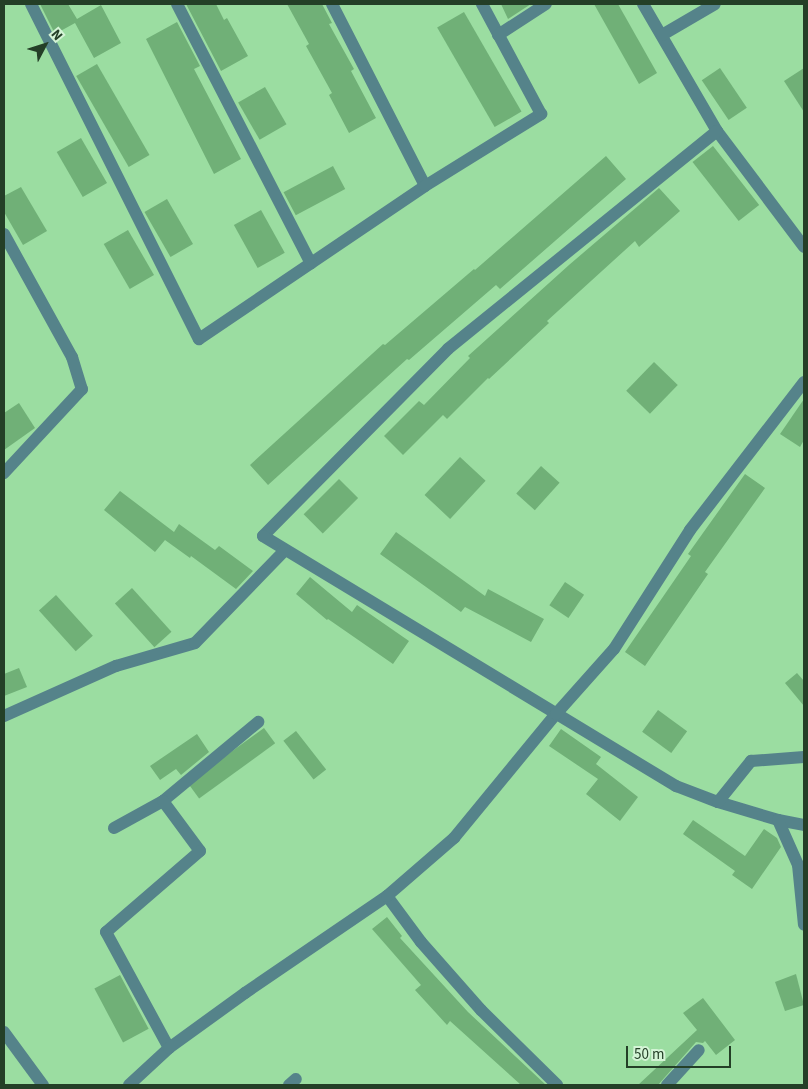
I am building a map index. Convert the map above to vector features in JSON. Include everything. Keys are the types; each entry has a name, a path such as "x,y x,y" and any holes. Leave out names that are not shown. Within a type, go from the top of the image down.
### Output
{"street":[{"path":"31,4 199,339 425,186 540,114 482,4"},
{"path":"177,4 311,264"},
{"path":"332,4 425,186"},
{"path":"498,34 546,4"},
{"path":"643,4 718,132 804,247"},
{"path":"662,35 715,4"},
{"path":"718,132 448,349 263,536 676,786 718,802 778,820 804,825"},
{"path":"4,234 72,357 82,389 4,473"},
{"path":"129,1085 169,1048 387,896 454,838 556,714 614,649 690,530 804,382"},
{"path":"4,716 116,666 195,643 285,550"},
{"path":"114,828 163,801 258,722"},
{"path":"718,802 751,761 804,757"},
{"path":"163,801 200,851 106,932 169,1048"},
{"path":"778,820 798,865 804,925"},
{"path":"387,896 421,942 480,1010 557,1085"},
{"path":"4,1032 43,1085"},
{"path":"667,1085 699,1050"}],"building":[{"path":"40,4 68,4 77,19 101,5 121,43 94,58 75,23 55,34"},
{"path":"186,4 216,4 224,20 227,18 248,56 221,71"},
{"path":"287,4 322,4 332,23 329,24 354,69 351,71 376,118 349,133 329,95 332,93 306,46 309,44"},
{"path":"501,4 531,4 508,19"},
{"path":"594,4 618,4 657,73 639,84"},
{"path":"464,12 522,112 495,127 437,28"},
{"path":"177,22 200,66 194,69 241,159 214,174 146,39"},
{"path":"97,64 150,155 129,167 76,76"},
{"path":"720,68 747,108 729,120 702,80"},
{"path":"804,68 804,112 784,81"},
{"path":"265,87 286,124 260,140 238,102"},
{"path":"81,138 107,183 83,197 57,152"},
{"path":"713,146 759,205 739,221 693,162"},
{"path":"606,156 626,179 500,289 496,285 409,360 407,359 268,485 250,465 383,344 385,345 475,270"},
{"path":"333,166 345,189 296,215 284,192"},
{"path":"21,187 47,231 23,245 4,212 4,196"},
{"path":"659,188 680,211 639,247 635,241 547,321 549,323 488,378 447,419 443,415 403,455 384,436 419,401 424,405 470,358 468,356 569,265"},
{"path":"167,199 193,244 170,257 144,212"},
{"path":"261,210 285,253 258,268 234,225"},
{"path":"128,230 154,275 130,289 104,244"},
{"path":"654,362 678,385 650,414 626,391"},
{"path":"804,399 804,440 800,447 780,434"},
{"path":"19,403 35,428 4,450 4,413"},
{"path":"460,457 486,481 450,519 425,495"},
{"path":"541,466 560,483 535,510 516,493"},
{"path":"745,474 765,488 705,572 708,574 645,666 625,652 691,556 688,554"},
{"path":"339,479 358,498 323,533 304,514"},
{"path":"120,491 174,532 179,524 215,550 219,546 253,571 236,589 191,556 190,558 165,540 155,552 104,510"},
{"path":"396,532 485,596 488,589 544,619 531,642 465,607 461,612 380,554"},
{"path":"310,577 352,612 357,605 409,641 393,664 327,620 296,594"},
{"path":"565,582 584,595 568,618 549,605"},
{"path":"132,588 171,632 154,647 115,603"},
{"path":"56,595 93,636 76,651 39,610"},
{"path":"19,668 27,687 4,696 4,674"},
{"path":"797,673 804,681 804,706 785,683"},
{"path":"658,710 687,731 671,753 642,732"},
{"path":"264,728 275,743 199,799 188,783"},
{"path":"561,729 601,757 596,764 638,797 620,821 586,794 598,779 549,746"},
{"path":"296,731 326,770 314,779 283,741"},
{"path":"197,734 209,752 181,775 176,769 160,780 150,766"},
{"path":"693,820 745,856 764,829 777,838 781,847 752,889 732,875 735,871 683,834"},
{"path":"387,917 402,936 400,938 468,1012 546,1085 521,1085 450,1021 447,1025 415,990 421,985 372,929"},
{"path":"796,974 804,1005 785,1011 775,982"},
{"path":"120,975 149,1029 123,1042 94,989"},
{"path":"703,998 735,1040 716,1055 705,1041 703,1043 696,1042 658,1085 638,1085 697,1030 683,1013"}]}
